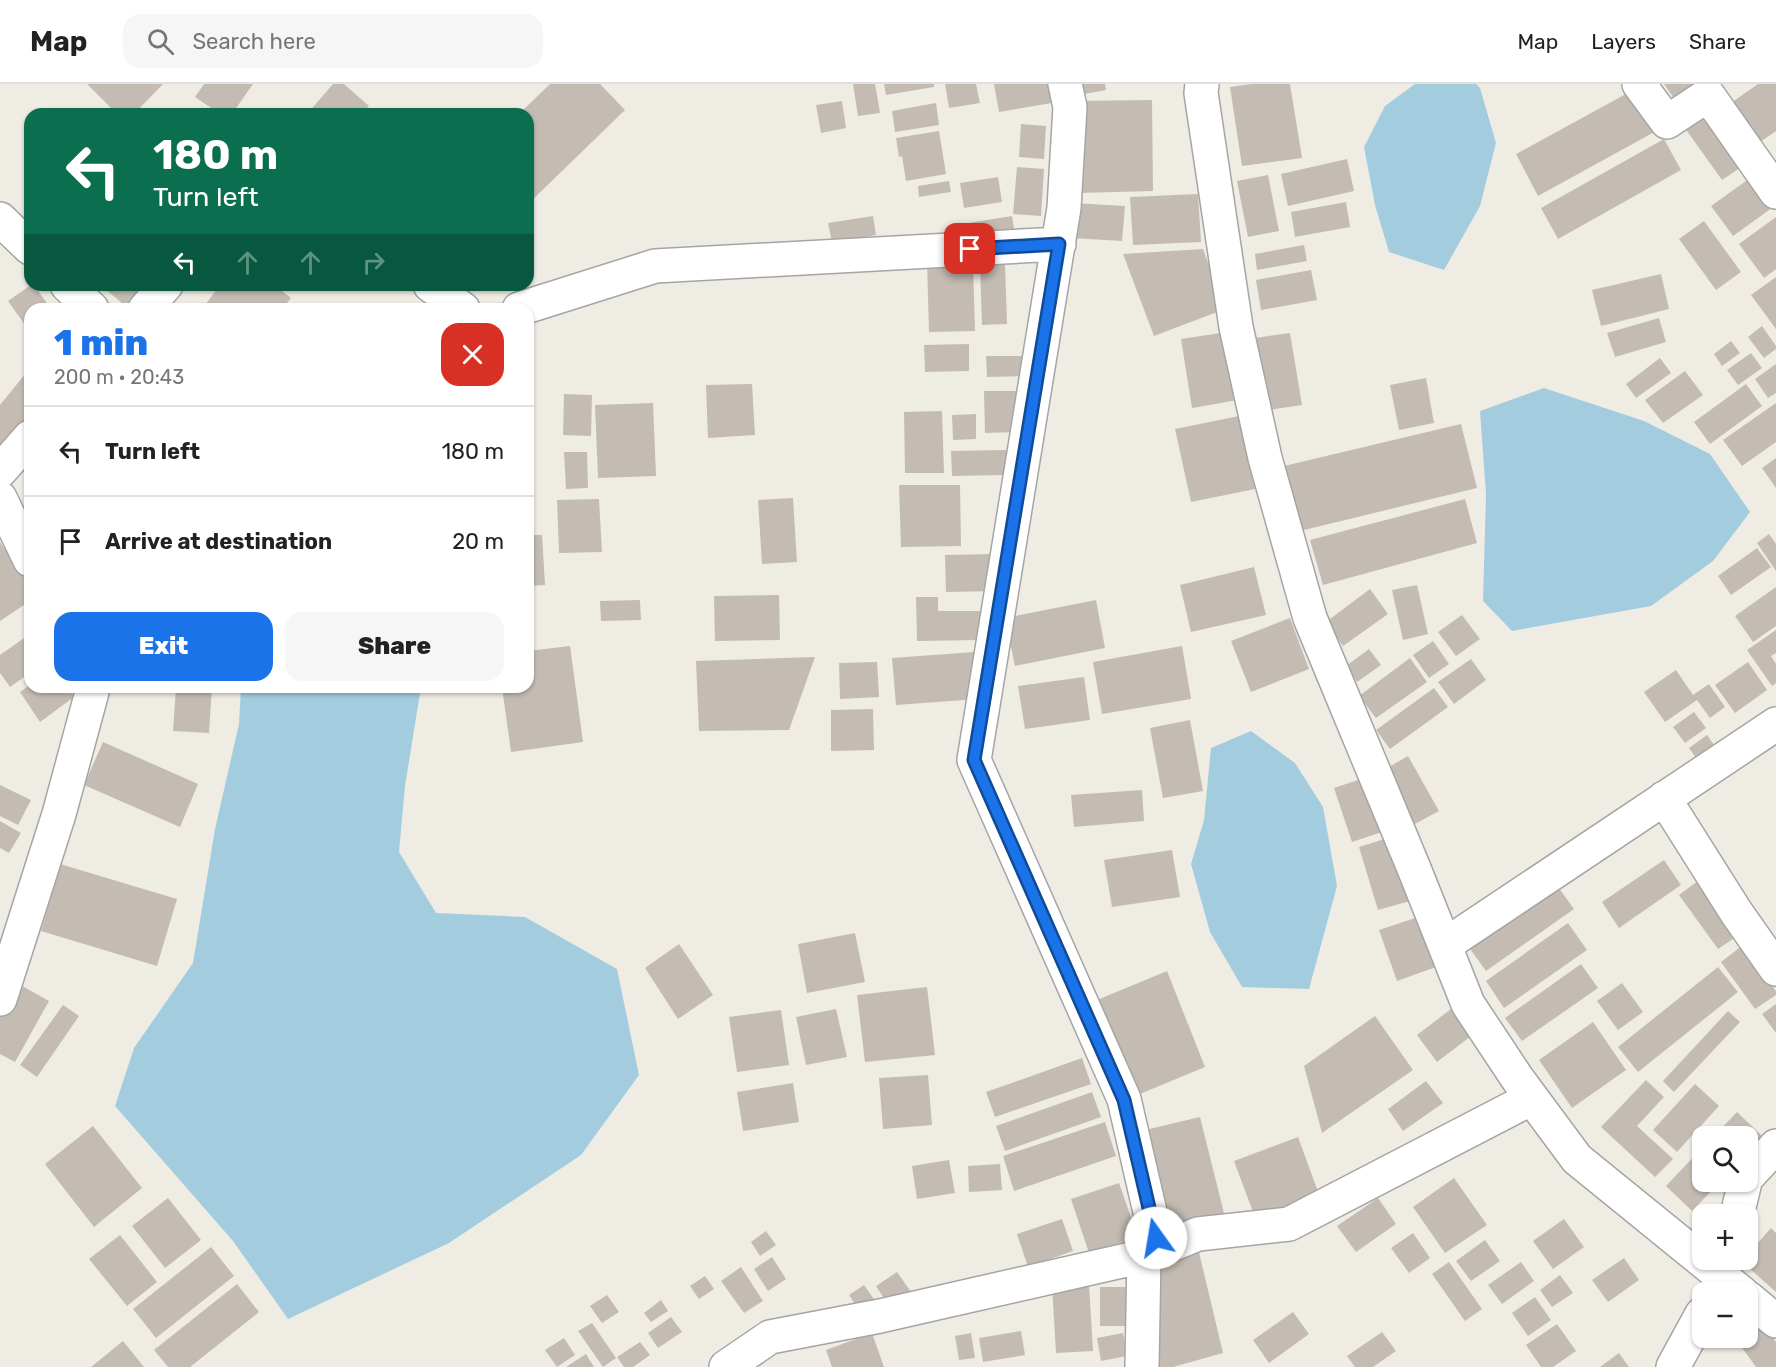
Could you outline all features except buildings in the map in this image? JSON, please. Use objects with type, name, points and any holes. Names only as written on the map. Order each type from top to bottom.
[{"type":"street","points":[[1065,84],[1070,106],[1065,208],[974,760],[1124,1100],[1156,1238],[1144,1256],[1142,1367]]},
{"type":"street","points":[[1202,84],[1201,93],[1236,327],[1265,458],[1310,618],[1468,1004],[1532,1098],[1578,1159],[1726,1281]]},
{"type":"street","points":[[1639,84],[1667,122],[1708,95],[1776,192]]},
{"type":"street","points":[[0,219],[24,242]]},
{"type":"street","points":[[534,304],[655,266],[1059,244]]},
{"type":"street","points":[[73,291],[86,303]]},
{"type":"street","points":[[150,303],[161,291]]},
{"type":"street","points":[[438,291],[455,303]]},
{"type":"street","points":[[0,471],[24,444]]},
{"type":"street","points":[[0,498],[24,548]]},
{"type":"street","points":[[0,999],[59,814],[92,693]]},
{"type":"street","points":[[1445,945],[1776,724]]},
{"type":"street","points":[[1664,798],[1736,912],[1776,969]]},
{"type":"street","points":[[726,1367],[770,1337],[880,1316],[1144,1256],[1198,1234],[1289,1224],[1532,1098]]},
{"type":"street","points":[[1758,1165],[1776,1146]]},
{"type":"street","points":[[1758,1306],[1776,1321]]},
{"type":"street","points":[[1673,1367],[1692,1332]]},
{"type":"water","points":[[1415,84],[1476,84],[1480,88],[1496,143],[1480,206],[1444,270],[1389,252],[1375,205],[1364,147],[1385,106]]},
{"type":"water","points":[[1544,388],[1644,421],[1710,454],[1750,512],[1713,561],[1651,606],[1512,631],[1483,601],[1486,494],[1480,411]]},
{"type":"water","points":[[241,693],[420,693],[405,786],[399,852],[436,913],[525,917],[617,969],[639,1075],[581,1155],[449,1243],[288,1319],[233,1241],[115,1106],[134,1048],[193,963],[215,829],[239,724]]},
{"type":"water","points":[[1251,731],[1295,763],[1323,807],[1337,886],[1309,989],[1242,987],[1210,932],[1191,864],[1204,820],[1211,748]]},
{"type":"route","points":[[970,249],[1059,244],[974,760],[1124,1100],[1156,1238]]}]
